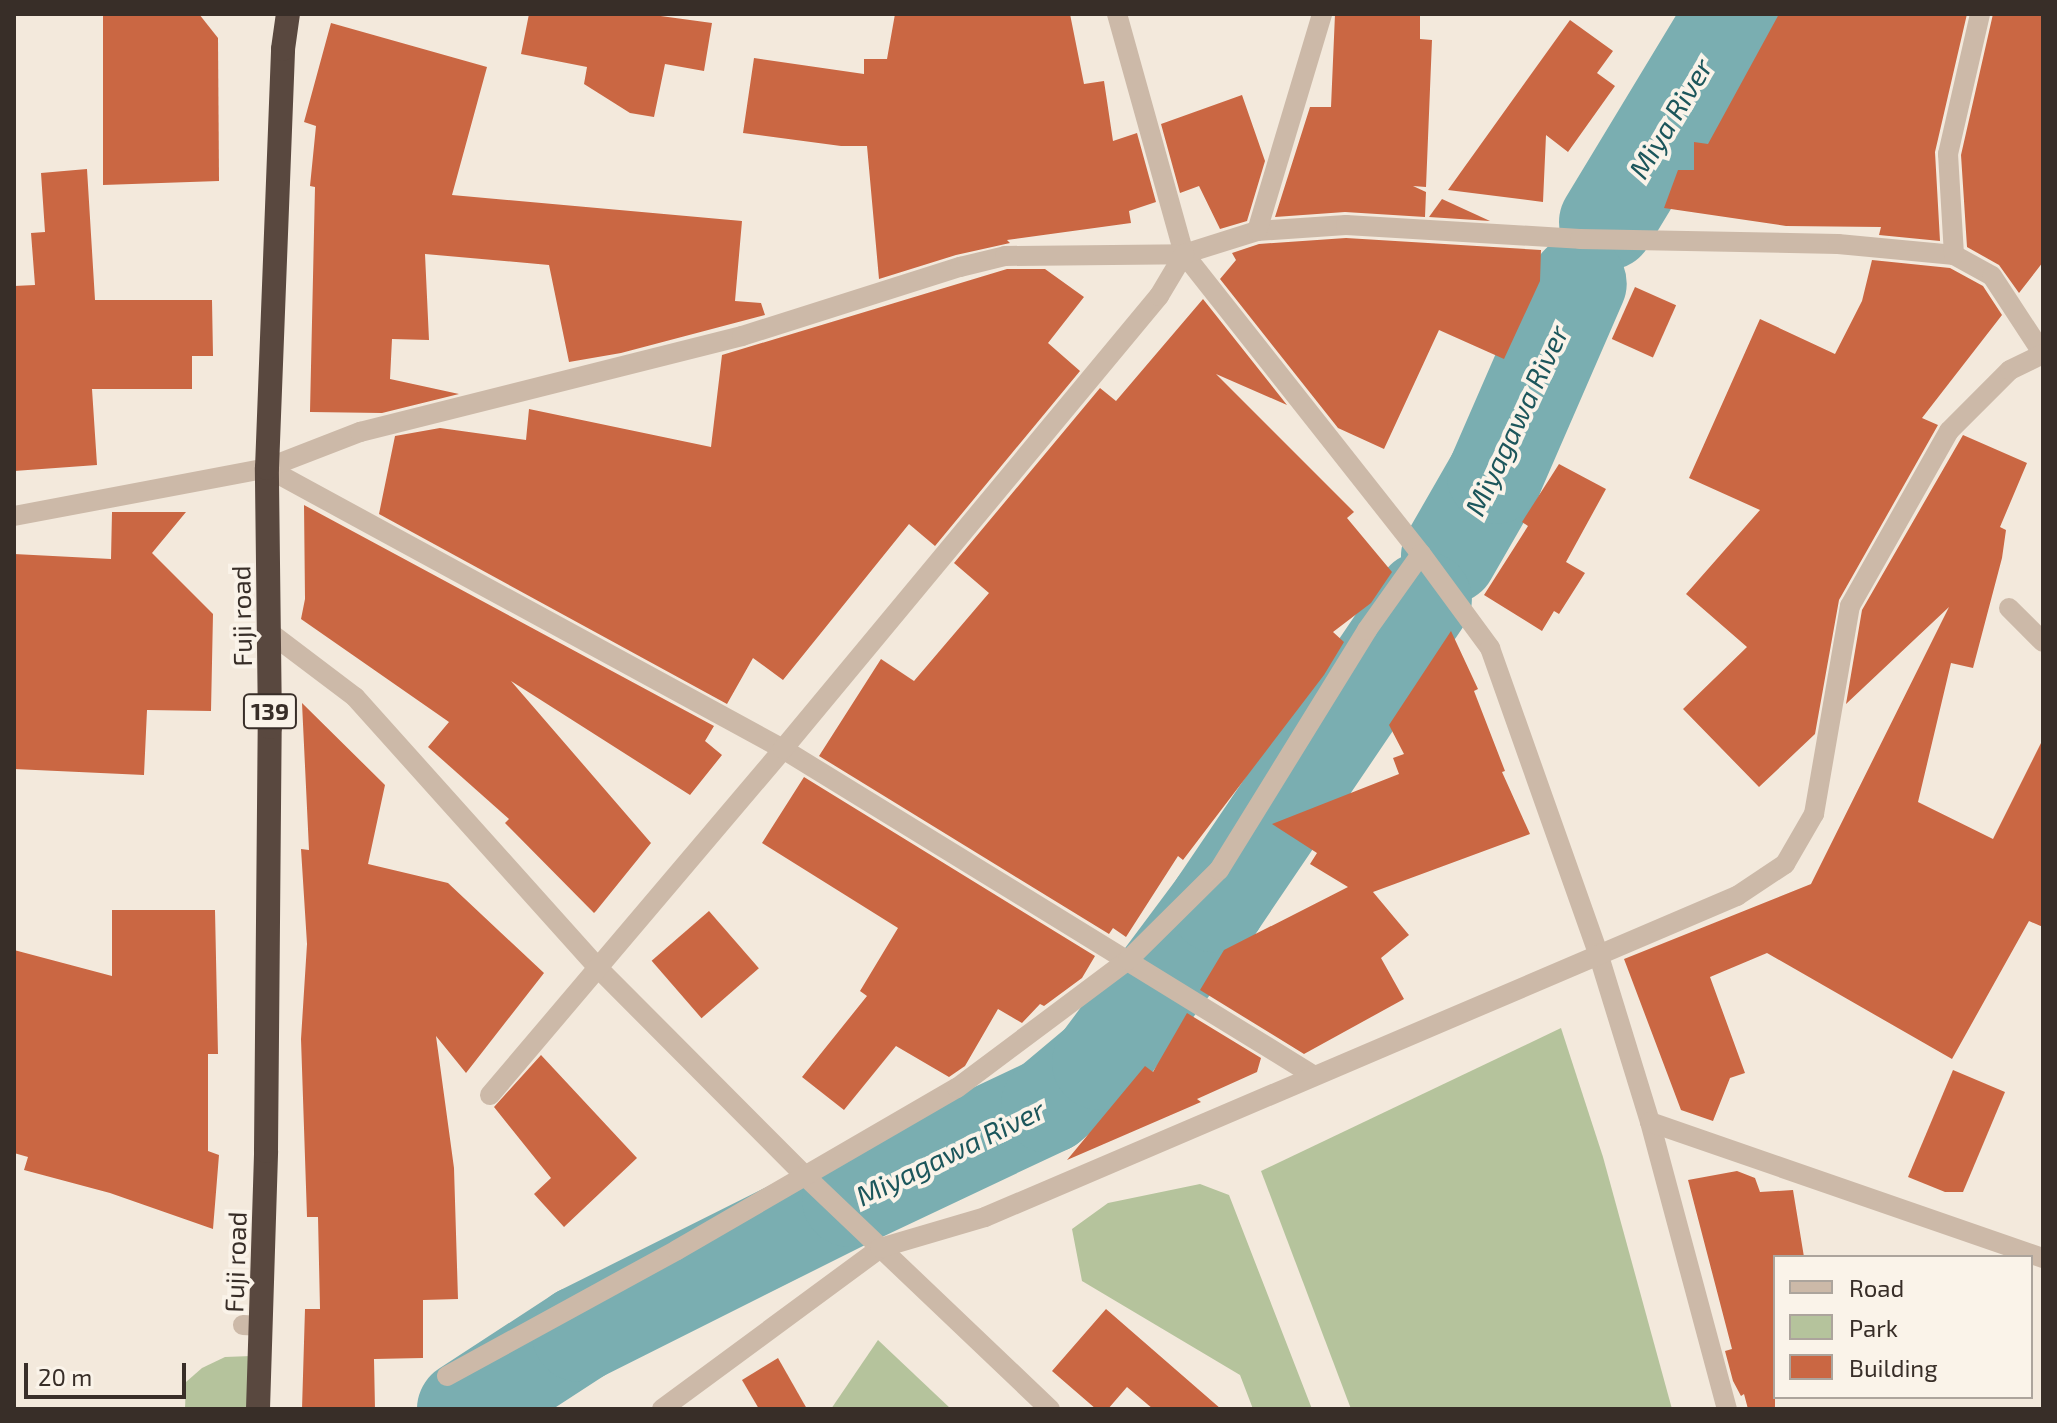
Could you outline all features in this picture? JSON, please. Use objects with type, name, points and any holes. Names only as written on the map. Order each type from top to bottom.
[{"type":"highway","name":"Fuji road","points":[[258,1409],[252,1326],[266,1135],[267,468],[283,49],[288,14]]},
{"type":"street","points":[[1117,14],[1184,254],[1421,554],[1490,648],[1598,953],[1650,1122],[1727,1409]]},
{"type":"street","points":[[1257,231],[1322,14]]},
{"type":"street","points":[[1954,255],[1948,154],[1980,14]]},
{"type":"street","points":[[14,516],[267,468],[360,432],[742,336],[960,267],[1005,256],[1184,254],[1257,231],[1346,225],[1580,239],[1838,244],[1954,255],[1992,276],[2043,354],[2010,370],[1949,431],[1850,606],[1814,814],[1785,864],[1737,896],[985,1217],[880,1248],[662,1409]]},
{"type":"street","points":[[490,1095],[783,749],[1159,296],[1184,254]]},
{"type":"street","points":[[267,468],[783,749],[1313,1075]]},
{"type":"street","points":[[447,1376],[677,1250],[957,1088],[1128,960],[1219,870],[1367,630],[1421,554]]},
{"type":"street","points":[[2009,608],[2043,642]]},
{"type":"street","points":[[269,632],[355,697],[598,968],[806,1176],[1050,1409]]},
{"type":"street","points":[[1650,1122],[2043,1258]]},
{"type":"green space","points":[[1561,1028],[1603,1157],[1672,1409],[1351,1409],[1261,1171]]},
{"type":"green space","points":[[1200,1184],[1229,1195],[1312,1409],[1253,1409],[1240,1375],[1082,1281],[1072,1229],[1108,1203]]},
{"type":"green space","points":[[878,1340],[951,1409],[831,1409]]},
{"type":"green space","points":[[251,1356],[251,1409],[185,1409],[186,1382],[202,1368],[225,1357]]},
{"type":"building","points":[[103,14],[199,14],[218,38],[219,181],[103,185]]},
{"type":"building","points":[[529,14],[646,14],[712,23],[704,71],[665,64],[654,117],[630,113],[584,84],[587,67],[521,54]]},
{"type":"building","points":[[895,14],[1070,14],[1084,84],[1104,81],[1113,141],[1137,133],[1156,202],[1129,211],[1131,223],[1007,240],[1010,243],[956,255],[879,279],[867,146],[841,146],[743,133],[754,58],[864,74],[864,59],[887,59]]},
{"type":"building","points":[[1335,14],[1420,14],[1420,39],[1432,40],[1426,187],[1413,186],[1426,192],[1425,217],[1345,212],[1275,217],[1310,107],[1331,107]]},
{"type":"building","points":[[1779,14],[1967,14],[1935,152],[1940,241],[1879,235],[1881,227],[1786,226],[1664,208],[1678,170],[1694,170],[1694,142],[1708,144]]},
{"type":"building","points":[[1993,14],[2043,14],[2043,262],[2019,293],[1999,265],[1967,247],[1961,155]]},
{"type":"building","points":[[1570,20],[1613,51],[1597,73],[1615,86],[1568,152],[1546,135],[1543,202],[1448,190]]},
{"type":"building","points":[[331,23],[487,67],[452,195],[742,221],[735,301],[761,303],[765,315],[621,353],[569,362],[549,265],[425,254],[429,340],[392,339],[390,379],[459,394],[382,413],[310,412],[315,187],[310,186],[316,126],[304,122]]},
{"type":"building","points":[[1242,95],[1265,161],[1247,221],[1220,229],[1199,186],[1180,193],[1161,124]]},
{"type":"building","points":[[87,169],[95,300],[212,300],[213,356],[192,356],[192,389],[92,389],[97,465],[14,471],[14,286],[35,285],[31,233],[45,232],[41,173]]},
{"type":"building","points":[[1442,199],[1490,221],[1429,217]]},
{"type":"building","points":[[1346,238],[1541,250],[1540,281],[1504,359],[1439,330],[1384,449],[1338,428],[1220,279],[1236,260],[1232,253],[1259,244]]},
{"type":"building","points":[[1872,260],[1950,268],[1983,286],[2002,315],[1922,418],[1938,425],[1839,600],[1815,734],[1759,787],[1683,709],[1747,647],[1686,594],[1760,510],[1689,478],[1760,319],[1835,354],[1862,301]]},
{"type":"building","points":[[1007,269],[1045,269],[1084,297],[1048,343],[1080,371],[935,546],[909,524],[783,680],[753,658],[727,704],[379,514],[395,436],[440,428],[526,440],[529,409],[711,447],[722,355]]},
{"type":"building","points":[[1635,287],[1676,305],[1653,357],[1612,339]]},
{"type":"building","points":[[1203,299],[1287,405],[1216,374],[1354,512],[1347,518],[1392,572],[1371,603],[1333,632],[1344,642],[1324,675],[1183,860],[1178,856],[1126,937],[1113,928],[1109,934],[819,756],[881,659],[914,681],[989,593],[954,563],[1100,388],[1116,401]]},
{"type":"building","points":[[1963,435],[2027,463],[2000,527],[2006,530],[2002,558],[1973,668],[1951,663],[1918,802],[1993,839],[2043,739],[2043,927],[2029,921],[1952,1059],[1767,953],[1710,977],[1745,1073],[1730,1078],[1713,1121],[1681,1110],[1624,959],[1811,884],[1949,607],[1846,704],[1862,610]]},
{"type":"building","points":[[1559,464],[1606,489],[1566,562],[1585,573],[1559,614],[1554,611],[1542,631],[1484,595],[1528,526],[1522,522]]},
{"type":"building","points":[[304,505],[714,726],[705,741],[722,755],[690,795],[511,681],[651,843],[594,913],[505,823],[509,819],[428,747],[449,722],[301,619],[305,599]]},
{"type":"building","points":[[112,512],[186,512],[152,553],[213,614],[211,711],[147,710],[144,775],[14,769],[14,554],[111,559]]},
{"type":"building","points":[[1451,631],[1478,689],[1474,691],[1505,771],[1502,772],[1530,834],[1373,892],[1409,935],[1381,958],[1404,999],[1304,1054],[1200,990],[1224,950],[1348,887],[1310,864],[1317,853],[1272,824],[1399,774],[1393,758],[1404,754],[1389,725]]},
{"type":"building","points":[[302,703],[385,785],[368,864],[448,883],[544,973],[466,1073],[436,1036],[454,1168],[458,1299],[423,1300],[423,1358],[374,1359],[375,1409],[302,1409],[305,1309],[320,1309],[318,1217],[307,1217],[301,1039],[307,944],[301,849],[309,850]]},
{"type":"building","points":[[804,777],[1095,956],[1082,978],[1044,1006],[1040,1004],[1022,1023],[998,1009],[965,1066],[949,1077],[896,1046],[844,1110],[802,1077],[867,996],[860,991],[898,928],[762,843]]},
{"type":"building","points":[[112,910],[215,910],[218,1054],[208,1054],[208,1151],[219,1155],[213,1229],[110,1193],[24,1170],[28,1157],[14,1153],[14,950],[112,976]]},
{"type":"building","points":[[709,911],[759,968],[702,1018],[652,961]]},
{"type":"building","points":[[1187,1013],[1261,1058],[1257,1072],[1197,1099],[1201,1102],[1067,1160],[1145,1066],[1153,1072]]},
{"type":"building","points":[[541,1055],[637,1158],[564,1227],[534,1194],[551,1178],[494,1107]]},
{"type":"building","points":[[1953,1070],[2005,1092],[1963,1192],[1945,1192],[1908,1177]]},
{"type":"building","points":[[1737,1171],[1755,1178],[1760,1192],[1793,1190],[1804,1255],[1773,1255],[1775,1409],[1748,1409],[1744,1394],[1741,1396],[1733,1381],[1725,1351],[1732,1349],[1688,1180]]},
{"type":"building","points":[[1106,1309],[1221,1409],[1153,1409],[1127,1387],[1108,1409],[1096,1409],[1052,1371]]},
{"type":"building","points":[[778,1358],[807,1409],[759,1409],[742,1380]]},
{"type":"waterway","name":"Miya River","points":[[1607,222],[1733,14]]},
{"type":"waterway","name":"Miyagawa River","points":[[1449,556],[1495,476],[1579,283]]},
{"type":"waterway","name":"Miyagawa River","points":[[465,1409],[580,1334],[850,1199],[1049,1105],[1100,1062],[1217,905],[1424,599]]}]
